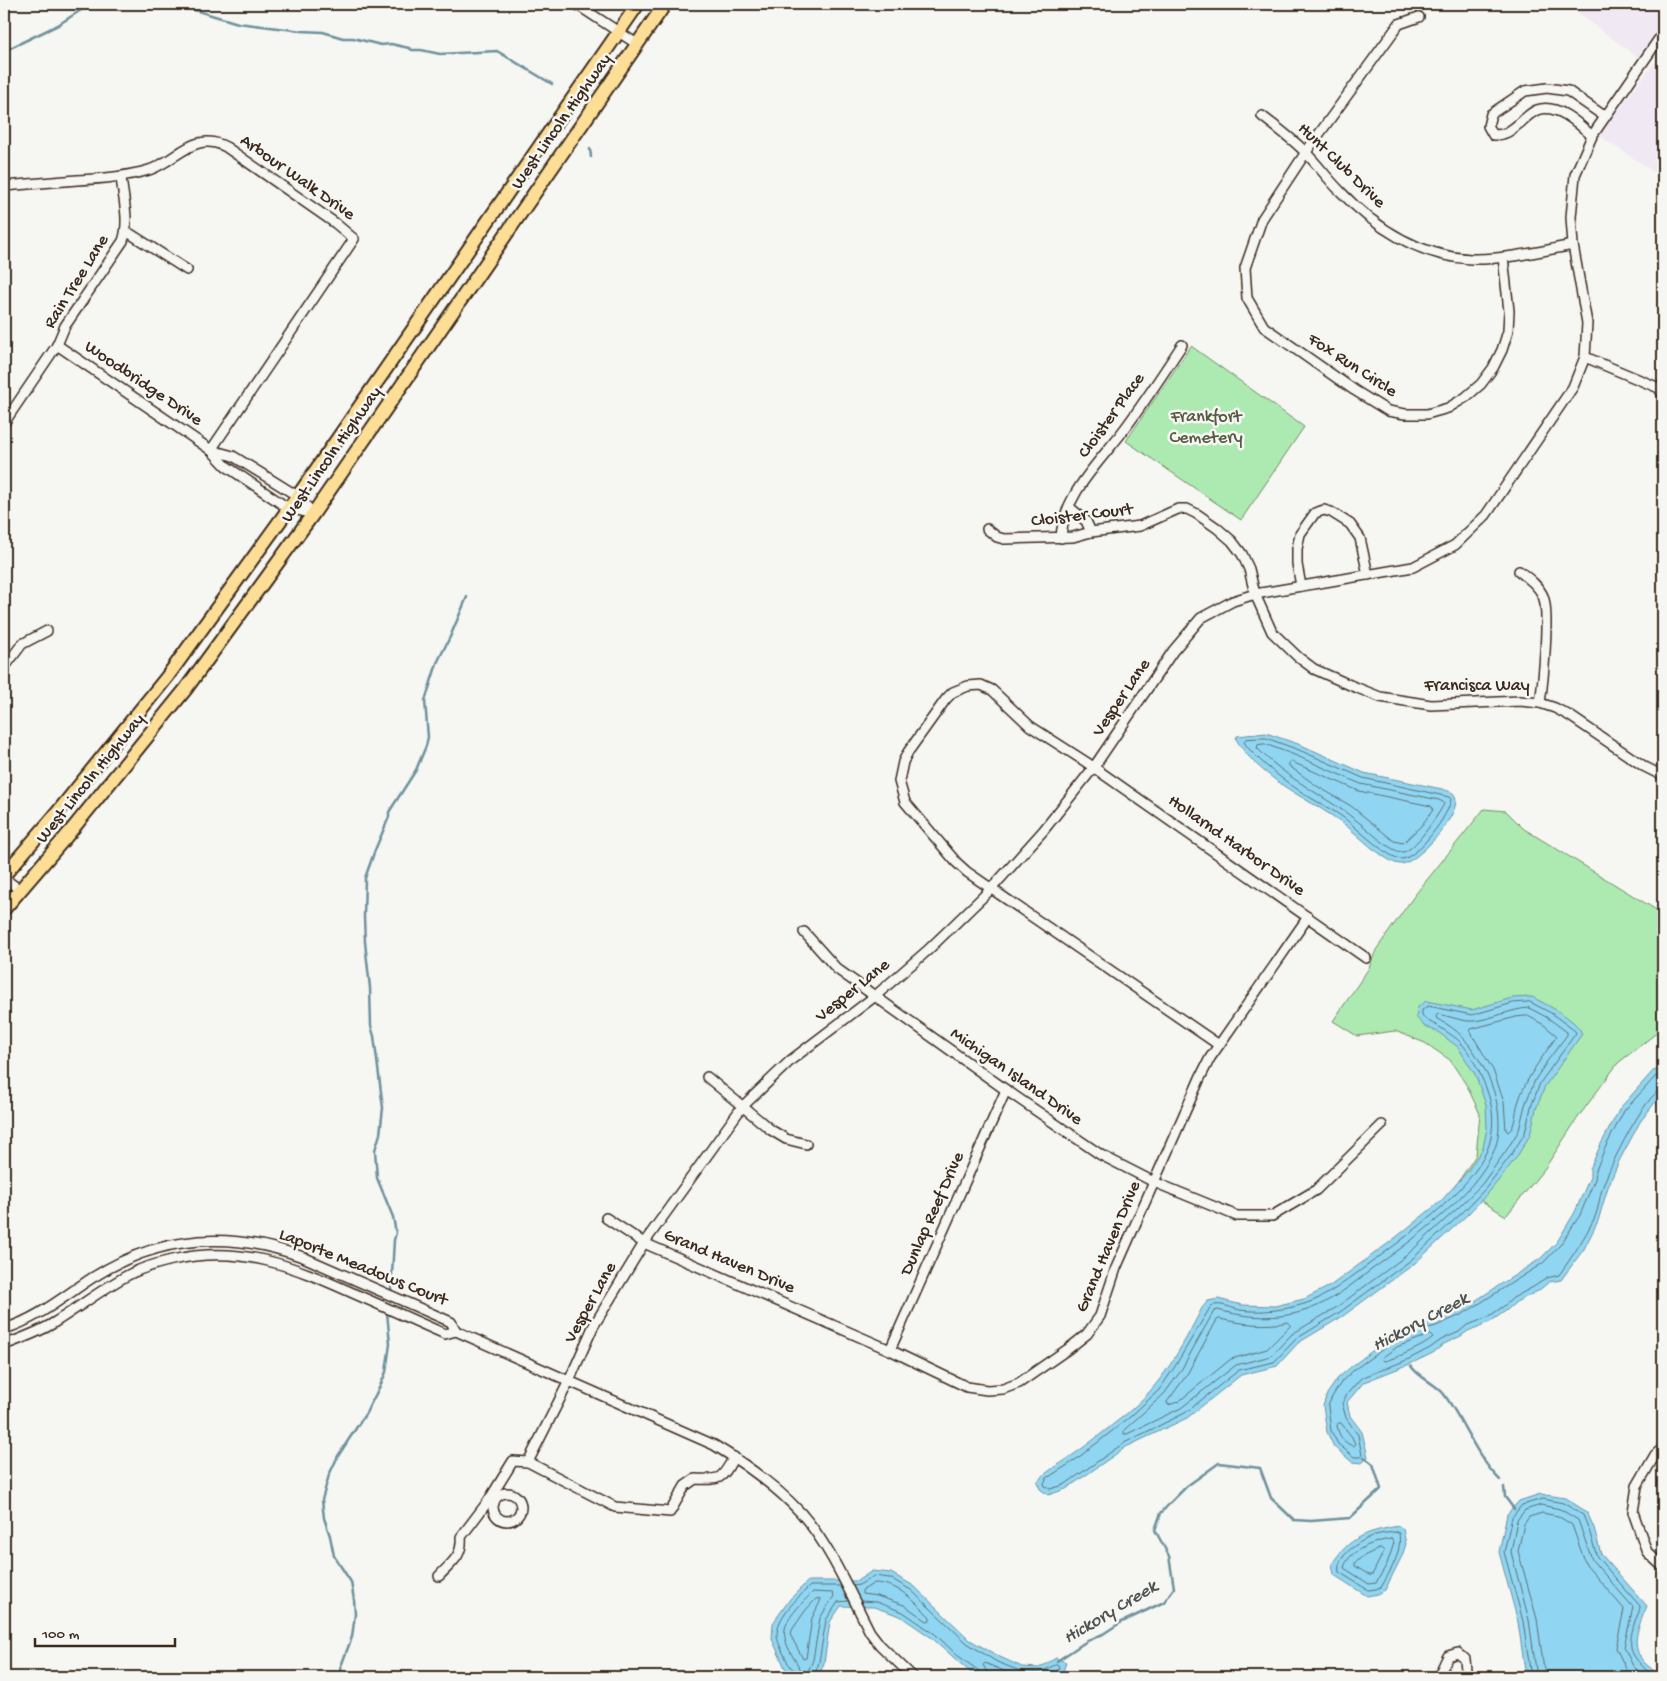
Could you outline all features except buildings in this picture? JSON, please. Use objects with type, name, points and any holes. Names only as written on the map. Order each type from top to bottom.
[{"type":"main road","name":"West Lincoln Highway","points":[[4,877],[167,677],[298,496],[638,4]]},
{"type":"main road","name":"West Lincoln Highway","points":[[4,909],[70,832],[185,690],[313,514],[665,4]]},
{"type":"street","points":[[576,4],[637,44]]},
{"type":"street","name":"Fox Run Circle","points":[[1419,17],[1398,24],[1306,152],[1262,218],[1245,268],[1247,298],[1264,327],[1354,390],[1388,411],[1405,414],[1427,414],[1448,408],[1466,397],[1493,368],[1502,350],[1508,331],[1509,311],[1503,257]]},
{"type":"street","name":"Vesper Lane","points":[[528,1462],[569,1380],[592,1327],[644,1243],[742,1107],[791,1060],[874,997],[928,950],[991,889],[1043,831],[1090,764],[1174,651],[1201,618],[1233,601],[1255,594],[1413,567],[1455,545],[1486,515],[1573,387],[1585,356],[1586,323],[1573,245],[1571,217],[1576,175],[1592,136],[1604,116],[1663,32]]},
{"type":"street","points":[[1592,136],[1575,121],[1560,112],[1544,108],[1534,111],[1504,135],[1493,135],[1488,126],[1491,114],[1525,91],[1547,88],[1568,91],[1604,116]]},
{"type":"street","name":"Hunt Club Drive","points":[[1262,116],[1306,152],[1338,190],[1363,214],[1386,230],[1419,248],[1446,256],[1471,259],[1503,257],[1573,245]]},
{"type":"street","name":"Arbour Walk Drive","points":[[4,186],[121,177],[156,167],[180,151],[199,143],[220,145],[335,223],[354,239],[210,450]]},
{"type":"street","name":"Rain Tree Lane","points":[[4,423],[57,345],[65,326],[118,249],[126,232],[121,177]]},
{"type":"street","points":[[126,232],[187,270]]},
{"type":"street","name":"Woodbridge Drive","points":[[57,345],[210,450],[226,466],[289,508],[313,514]]},
{"type":"street","name":"Cloister Place","points":[[1062,538],[1063,519],[1094,466],[1127,427],[1182,345]]},
{"type":"street","points":[[1585,356],[1659,388],[1663,395]]},
{"type":"street","name":"Woodbridge Drive","points":[[210,450],[233,456],[298,496],[313,514]]},
{"type":"street","points":[[1069,507],[1086,521],[1091,532]]},
{"type":"street","name":"Cloister Court","points":[[987,529],[1004,539],[1073,537],[1091,532],[1140,526],[1178,509],[1186,509],[1197,514],[1232,541],[1242,554],[1249,569],[1255,594]]},
{"type":"street","points":[[1301,586],[1297,564],[1300,534],[1315,514],[1324,510],[1331,512],[1350,524],[1360,538],[1368,575]]},
{"type":"street","points":[[1519,571],[1539,589],[1546,604],[1540,703]]},
{"type":"street","name":"Francisca Way","points":[[1255,594],[1272,632],[1314,669],[1380,696],[1431,705],[1520,701],[1540,703],[1570,716],[1645,767],[1663,776]]},
{"type":"street","points":[[4,668],[22,644],[47,631]]},
{"type":"street","name":"Hollarnd Harbor Drive","points":[[991,889],[956,862],[914,815],[904,802],[898,781],[903,762],[946,699],[953,692],[968,686],[981,686],[992,690],[1030,726],[1090,764],[1366,958]]},
{"type":"street","points":[[4,877],[20,890]]},
{"type":"street","points":[[991,889],[1219,1045]]},
{"type":"street","name":"Grand Haven Drive","points":[[606,1218],[644,1243],[890,1350],[967,1387],[986,1390],[1003,1389],[1019,1384],[1087,1334],[1100,1316],[1116,1268],[1200,1078],[1219,1045],[1308,917]]},
{"type":"street","name":"Michigan Island Drive","points":[[804,932],[837,970],[1101,1155],[1144,1178],[1237,1216],[1272,1216],[1316,1190],[1382,1125]]},
{"type":"street","points":[[707,1077],[771,1130],[786,1139],[806,1144]]},
{"type":"street","name":"Dunlap Reef Drive","points":[[890,1350],[1006,1090]]},
{"type":"street","name":"Laporte Meadows Court","points":[[4,1329],[44,1312],[115,1265],[150,1250],[219,1239],[254,1243],[303,1257],[452,1322],[456,1331]]},
{"type":"street","name":"Laporte Meadows Court","points":[[4,1345],[52,1324],[102,1290],[132,1273],[153,1265],[177,1259],[216,1254],[247,1256],[279,1263],[445,1334],[456,1331],[714,1445],[734,1457],[760,1474],[802,1515],[824,1546],[870,1632],[886,1652],[913,1677]]},
{"type":"street","points":[[1663,1448],[1655,1455],[1636,1486],[1633,1512],[1647,1552],[1663,1566]]},
{"type":"street","points":[[439,1576],[460,1553],[462,1546],[460,1537],[491,1501],[513,1461],[528,1462],[616,1507],[670,1512],[685,1486],[695,1479],[714,1480],[724,1476],[734,1457]]},
{"type":"street","points":[[1438,1677],[1448,1656],[1458,1653],[1465,1659],[1466,1670],[1462,1677]]},
{"type":"shaded area","points":[[1566,4],[1663,4],[1663,26],[1640,59]]},
{"type":"shaded area","points":[[1663,52],[1663,178],[1598,135]]},
{"type":"green space","name":"Frankfort Cemetery","points":[[1191,346],[1304,427],[1241,520],[1126,441]]},
{"type":"green space","points":[[1484,809],[1506,811],[1524,829],[1663,914],[1663,1028],[1618,1063],[1579,1116],[1545,1168],[1506,1216],[1456,1185],[1476,1155],[1480,1114],[1467,1086],[1450,1060],[1425,1043],[1395,1031],[1357,1036],[1333,1021],[1369,968],[1376,950],[1414,896]]},
{"type":"water","points":[[1266,733],[1301,745],[1364,773],[1450,791],[1455,796],[1456,804],[1452,814],[1438,836],[1418,855],[1402,864],[1394,863],[1372,848],[1340,821],[1286,788],[1269,775],[1259,767],[1236,739],[1237,736]]},
{"type":"water","points":[[1532,997],[1574,1023],[1582,1034],[1545,1086],[1536,1109],[1530,1135],[1516,1158],[1490,1191],[1467,1215],[1414,1264],[1343,1316],[1298,1343],[1277,1366],[1241,1375],[1187,1418],[1126,1447],[1066,1489],[1048,1495],[1040,1489],[1037,1482],[1044,1475],[1125,1415],[1150,1391],[1170,1366],[1202,1308],[1208,1301],[1218,1299],[1242,1305],[1275,1306],[1304,1299],[1330,1286],[1390,1242],[1441,1201],[1467,1172],[1483,1148],[1487,1128],[1486,1105],[1476,1076],[1458,1047],[1438,1032],[1424,1026],[1416,1017],[1418,1007],[1426,1001],[1472,1010],[1512,998]]},
{"type":"water","points":[[1663,1065],[1663,1092],[1640,1122],[1619,1161],[1608,1187],[1598,1221],[1584,1249],[1561,1280],[1549,1282],[1538,1291],[1516,1302],[1490,1322],[1444,1344],[1433,1353],[1364,1382],[1347,1402],[1350,1416],[1362,1432],[1368,1457],[1362,1463],[1352,1462],[1334,1447],[1327,1432],[1323,1406],[1327,1394],[1338,1378],[1391,1337],[1461,1310],[1540,1259],[1557,1242],[1575,1212],[1590,1177],[1590,1169],[1620,1108],[1653,1071],[1660,1069]]},
{"type":"water","points":[[1540,1494],[1565,1498],[1587,1512],[1594,1528],[1601,1554],[1647,1606],[1637,1634],[1637,1648],[1643,1661],[1659,1677],[1526,1677],[1518,1622],[1499,1552],[1507,1514],[1519,1501]]},
{"type":"water","points":[[1399,1526],[1403,1529],[1406,1544],[1385,1590],[1378,1594],[1367,1596],[1334,1575],[1332,1564],[1352,1541],[1378,1530]]},
{"type":"water","points":[[872,1571],[891,1573],[914,1586],[970,1640],[1000,1657],[1022,1667],[1039,1668],[1056,1658],[1066,1662],[1062,1675],[1057,1677],[982,1677],[971,1673],[932,1638],[900,1616],[874,1607],[841,1606],[830,1622],[824,1663],[819,1676],[794,1677],[785,1668],[772,1639],[773,1623],[790,1599],[808,1581],[857,1581]]},
{"type":"waterway","points":[[4,51],[58,25],[81,10],[95,4]]},
{"type":"waterway","points":[[158,4],[191,9],[238,23],[323,32],[343,38],[353,38],[381,45],[391,44],[412,50],[440,54],[497,51],[552,84]]},
{"type":"waterway","points":[[590,149],[591,157]]},
{"type":"waterway","points":[[391,1292],[396,1233],[393,1217],[377,1178],[375,1150],[380,1134],[383,1108],[374,1036],[371,1026],[370,988],[365,942],[365,878],[389,817],[389,812],[416,770],[426,746],[428,737],[425,701],[437,663],[467,597]]},
{"type":"waterway","points":[[342,1677],[341,1666],[352,1637],[355,1614],[354,1600],[351,1582],[334,1556],[324,1518],[322,1500],[329,1475],[338,1456],[366,1413],[386,1372],[390,1344],[387,1312]]},
{"type":"waterway","points":[[1411,1366],[1418,1374],[1443,1393],[1491,1471],[1500,1480]]},
{"type":"waterway","name":"Hickory Creek","points":[[1057,1661],[1087,1641],[1164,1602],[1174,1588],[1169,1556],[1155,1530],[1161,1513],[1187,1486],[1219,1463],[1260,1468],[1271,1498],[1294,1520],[1311,1521],[1350,1518],[1381,1489],[1373,1464],[1364,1457]]},
{"type":"waterway","points":[[1504,1487],[1505,1497],[1514,1509]]}]
